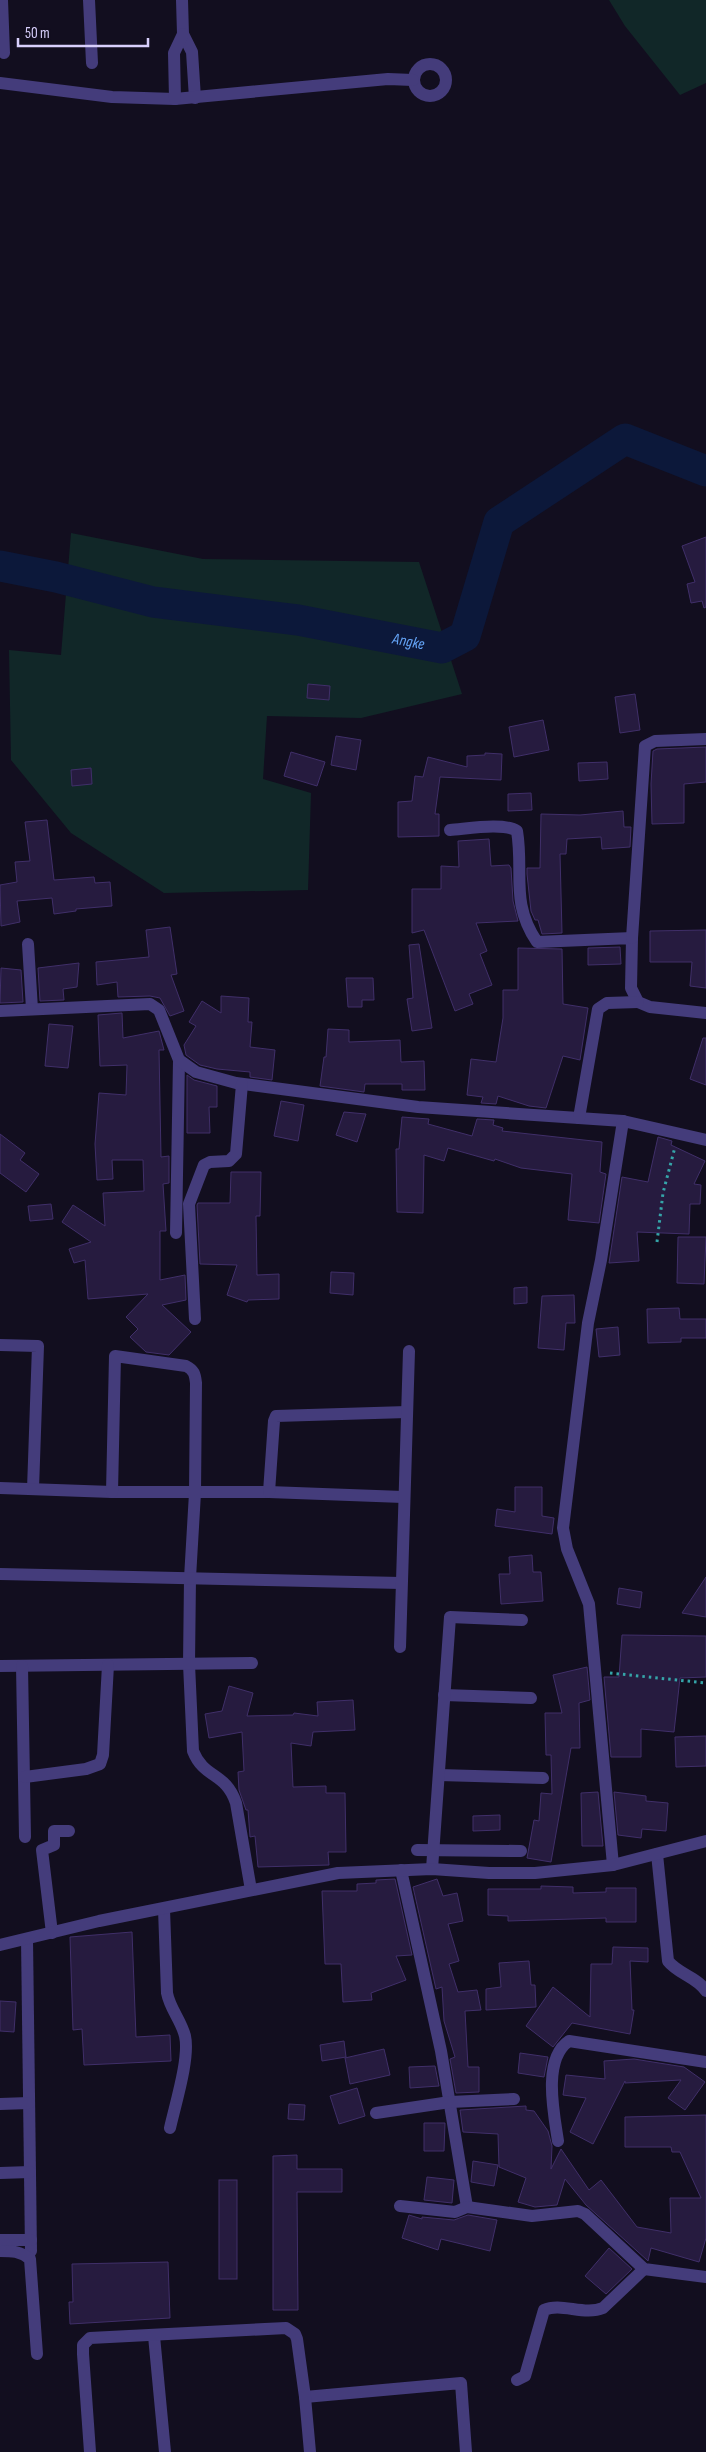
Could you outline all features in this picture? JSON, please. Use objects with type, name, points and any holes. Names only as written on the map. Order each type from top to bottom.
[{"type":"street","points":[[2,0],[4,53]]},
{"type":"street","points":[[89,0],[92,63]]},
{"type":"street","points":[[182,0],[183,34],[192,52],[196,98]]},
{"type":"street","points":[[175,100],[174,53],[183,34]]},
{"type":"street","points":[[0,83],[112,97],[175,100],[388,79],[413,80]]},
{"type":"street","points":[[638,1002],[631,988],[632,938],[645,746],[655,741],[706,739]]},
{"type":"street","points":[[450,830],[503,827],[512,828],[517,831],[519,900],[529,930],[537,942],[632,938]]},
{"type":"street","points":[[28,944],[32,1009]]},
{"type":"street","points":[[579,1118],[598,1009],[607,1003],[638,1002],[650,1007],[706,1013]]},
{"type":"street","points":[[0,1011],[150,1004],[159,1010],[179,1060],[176,1233]]},
{"type":"street","points":[[179,1060],[196,1072],[242,1084],[418,1107],[623,1121],[706,1140]]},
{"type":"street","points":[[195,1318],[190,1204],[204,1165],[210,1162],[229,1160],[236,1154],[242,1084]]},
{"type":"street","points":[[613,1864],[589,1604],[567,1549],[563,1528],[588,1323],[601,1260],[623,1121]]},
{"type":"street","points":[[0,1345],[38,1346],[33,1489]]},
{"type":"street","points":[[400,1647],[403,1498],[410,1350]]},
{"type":"street","points":[[112,1492],[115,1356],[186,1366],[195,1373],[195,1493],[190,1578],[189,1664],[193,1751],[197,1762],[225,1782],[232,1790],[236,1803],[251,1890]]},
{"type":"street","points":[[269,1492],[274,1421],[276,1416],[407,1412]]},
{"type":"street","points":[[0,1488],[112,1492],[269,1492],[403,1498]]},
{"type":"street","points":[[0,1574],[401,1582]]},
{"type":"street","points":[[432,1868],[450,1618],[522,1620]]},
{"type":"street","points":[[0,1666],[252,1663]]},
{"type":"street","points":[[25,1777],[86,1769],[100,1764],[103,1755],[108,1665]]},
{"type":"street","points":[[22,1666],[25,1837]]},
{"type":"street","points":[[444,1696],[531,1698]]},
{"type":"street","points":[[439,1776],[543,1778]]},
{"type":"street","points":[[52,1933],[42,1850],[54,1844],[54,1831],[69,1831]]},
{"type":"street","points":[[0,1945],[99,1921],[338,1873],[432,1868],[488,1873],[536,1873],[613,1864],[706,1841]]},
{"type":"street","points":[[416,1850],[522,1851]]},
{"type":"street","points":[[657,1854],[668,1961],[674,1968],[703,1986],[706,1991]]},
{"type":"street","points":[[401,1870],[450,2102],[467,2207]]},
{"type":"street","points":[[164,1909],[167,1993],[169,2003],[181,2025],[186,2046],[170,2128]]},
{"type":"street","points":[[0,2240],[31,2245],[27,1939]]},
{"type":"street","points":[[558,2141],[552,2090],[554,2066],[565,2044],[569,2041],[706,2062]]},
{"type":"street","points":[[376,2113],[450,2102],[514,2099]]},
{"type":"street","points":[[0,2104],[29,2103]]},
{"type":"street","points":[[0,2172],[30,2172]]},
{"type":"street","points":[[400,2206],[454,2212],[467,2207],[532,2216],[578,2211],[585,2214],[644,2269],[706,2277]]},
{"type":"street","points":[[0,2251],[14,2251],[30,2259],[37,2354]]},
{"type":"street","points":[[517,2380],[524,2376],[544,2310],[552,2308],[595,2311],[603,2308],[644,2269]]},
{"type":"street","points":[[90,2452],[83,2345],[90,2338],[286,2328],[291,2330],[297,2339],[310,2452]]},
{"type":"street","points":[[154,2336],[165,2452]]},
{"type":"street","points":[[305,2397],[461,2383],[466,2452]]},
{"type":"path","points":[[657,1242],[663,1193],[679,1133]]},
{"type":"path","points":[[616,1673],[706,1683]]},
{"type":"green space","points":[[609,0],[706,0],[706,83],[680,95],[625,26]]},
{"type":"green space","points":[[71,533],[203,559],[419,562],[462,694],[361,718],[267,716],[263,779],[311,793],[308,890],[164,893],[71,833],[11,760],[9,650],[61,655]]},
{"type":"building","points":[[706,537],[706,607],[704,608],[702,601],[691,603],[687,584],[695,582],[682,546]]},
{"type":"building","points":[[308,684],[330,686],[329,700],[307,698]]},
{"type":"building","points":[[635,694],[640,730],[620,733],[615,697]]},
{"type":"building","points":[[543,720],[549,750],[514,757],[509,727]]},
{"type":"building","points":[[336,736],[361,740],[356,770],[331,765]]},
{"type":"building","points":[[706,747],[706,782],[684,784],[684,823],[652,824],[651,784],[653,751],[657,749]]},
{"type":"building","points":[[291,752],[325,762],[317,786],[284,776]]},
{"type":"building","points":[[485,753],[502,754],[501,780],[440,777],[435,814],[439,814],[439,836],[398,837],[398,802],[412,801],[415,776],[423,777],[428,757],[467,767],[467,756],[485,755]]},
{"type":"building","points":[[607,762],[608,779],[579,781],[578,763]]},
{"type":"building","points":[[91,768],[92,784],[72,786],[71,770]]},
{"type":"building","points":[[531,793],[532,810],[508,811],[508,794]]},
{"type":"building","points":[[623,811],[624,827],[631,827],[630,847],[602,849],[601,837],[567,839],[566,854],[560,854],[562,933],[542,934],[538,920],[535,920],[531,911],[527,874],[527,868],[540,868],[541,814],[580,815]]},
{"type":"building","points":[[47,820],[54,880],[94,877],[95,883],[110,882],[112,906],[76,909],[76,911],[54,914],[52,898],[17,901],[20,922],[1,926],[0,885],[17,882],[15,862],[30,861],[25,822]]},
{"type":"building","points":[[489,839],[491,866],[509,865],[511,868],[513,901],[518,921],[476,923],[487,951],[480,954],[492,985],[469,994],[473,1004],[455,1011],[424,930],[412,933],[412,889],[441,889],[441,866],[459,867],[458,841]]},
{"type":"building","points":[[170,927],[177,974],[171,975],[184,1011],[170,1016],[160,998],[150,996],[118,997],[117,982],[97,985],[96,962],[149,957],[146,930]]},
{"type":"building","points":[[706,930],[706,988],[690,986],[692,962],[650,962],[650,931]]},
{"type":"building","points":[[419,944],[432,1028],[412,1031],[407,999],[413,998],[409,945]]},
{"type":"building","points":[[620,947],[621,964],[588,965],[588,948]]},
{"type":"building","points":[[518,948],[562,949],[563,1004],[588,1008],[580,1060],[563,1056],[546,1108],[529,1106],[498,1096],[496,1104],[481,1103],[483,1097],[467,1095],[471,1059],[496,1062],[503,1018],[503,990],[518,990]]},
{"type":"building","points":[[79,963],[77,987],[63,989],[64,1000],[40,1001],[38,968]]},
{"type":"building","points":[[1,968],[21,970],[23,1002],[0,1003]]},
{"type":"building","points":[[346,978],[373,978],[374,1000],[362,1000],[362,1007],[348,1007]]},
{"type":"building","points":[[221,996],[249,998],[248,1022],[252,1022],[250,1047],[275,1050],[272,1080],[250,1077],[250,1072],[217,1069],[200,1065],[186,1055],[184,1045],[196,1026],[189,1022],[202,1001],[221,1013]]},
{"type":"building","points":[[122,1013],[123,1038],[159,1031],[164,1050],[159,1050],[161,1157],[169,1156],[169,1183],[163,1184],[166,1231],[160,1231],[160,1280],[185,1275],[186,1300],[162,1305],[191,1332],[169,1355],[146,1352],[130,1337],[138,1329],[126,1317],[148,1294],[88,1299],[85,1260],[74,1263],[69,1249],[91,1242],[62,1222],[73,1205],[105,1226],[103,1193],[144,1191],[143,1160],[112,1160],[113,1179],[97,1180],[95,1144],[99,1093],[126,1095],[127,1065],[100,1066],[98,1015]]},
{"type":"building","points":[[49,1024],[73,1026],[68,1068],[45,1066]]},
{"type":"building","points":[[328,1029],[349,1030],[349,1042],[400,1040],[401,1062],[424,1061],[425,1090],[402,1090],[402,1084],[365,1084],[364,1092],[320,1086],[324,1057],[326,1057]]},
{"type":"building","points":[[703,1038],[706,1038],[706,1085],[690,1079]]},
{"type":"building","points":[[187,1075],[194,1080],[217,1086],[217,1107],[209,1107],[210,1133],[187,1133]]},
{"type":"building","points":[[281,1101],[304,1105],[298,1141],[274,1136]]},
{"type":"building","points":[[344,1112],[366,1114],[357,1142],[336,1135]]},
{"type":"building","points":[[402,1117],[429,1119],[428,1124],[472,1136],[477,1119],[494,1120],[493,1125],[503,1128],[502,1131],[602,1142],[600,1172],[606,1174],[599,1223],[568,1220],[572,1174],[521,1168],[495,1159],[494,1161],[448,1148],[444,1161],[424,1155],[423,1213],[397,1212],[396,1149],[399,1149]]},
{"type":"building","points":[[0,1134],[25,1153],[20,1160],[39,1174],[26,1192],[0,1173]]},
{"type":"building","points":[[658,1137],[672,1141],[671,1145],[705,1161],[694,1184],[701,1185],[700,1204],[690,1204],[689,1234],[637,1232],[639,1261],[609,1263],[622,1177],[648,1182]]},
{"type":"building","points":[[231,1172],[261,1172],[260,1216],[256,1216],[257,1275],[279,1274],[279,1299],[248,1300],[247,1302],[227,1295],[237,1265],[200,1264],[197,1205],[198,1203],[230,1203]]},
{"type":"building","points":[[51,1204],[53,1219],[30,1221],[28,1206]]},
{"type":"building","points":[[678,1237],[706,1237],[704,1284],[677,1283]]},
{"type":"building","points":[[331,1272],[354,1273],[353,1295],[330,1293]]},
{"type":"building","points":[[527,1287],[527,1303],[514,1304],[514,1288]]},
{"type":"building","points":[[574,1295],[575,1323],[566,1323],[564,1350],[538,1348],[542,1296]]},
{"type":"building","points":[[679,1308],[680,1319],[706,1319],[706,1338],[681,1338],[681,1342],[648,1343],[647,1309]]},
{"type":"building","points":[[618,1327],[620,1355],[599,1357],[596,1329]]},
{"type":"building","points":[[515,1487],[542,1487],[542,1516],[554,1518],[552,1534],[495,1526],[497,1509],[515,1512]]},
{"type":"building","points":[[532,1555],[533,1572],[541,1572],[543,1601],[501,1604],[499,1574],[510,1574],[509,1557]]},
{"type":"building","points":[[706,1577],[706,1617],[682,1613]]},
{"type":"building","points":[[619,1588],[642,1592],[640,1608],[617,1604]]},
{"type":"building","points":[[622,1635],[706,1636],[706,1677],[680,1678],[674,1732],[641,1729],[641,1757],[611,1757],[604,1677],[619,1677]]},
{"type":"building","points":[[587,1667],[590,1700],[579,1703],[580,1748],[571,1748],[551,1862],[527,1858],[534,1820],[539,1821],[541,1793],[552,1794],[551,1755],[546,1755],[545,1713],[562,1713],[553,1675]]},
{"type":"building","points":[[229,1686],[253,1693],[247,1716],[293,1715],[294,1713],[318,1716],[317,1702],[353,1700],[355,1730],[313,1732],[311,1746],[291,1743],[293,1787],[326,1786],[326,1793],[345,1793],[346,1852],[328,1852],[329,1865],[258,1867],[255,1836],[250,1837],[248,1810],[246,1810],[239,1790],[238,1772],[244,1771],[242,1732],[209,1738],[205,1714],[222,1711]]},
{"type":"building","points":[[706,1736],[706,1766],[676,1767],[675,1737]]},
{"type":"building","points":[[598,1792],[603,1846],[582,1846],[581,1793]]},
{"type":"building","points":[[614,1792],[646,1796],[646,1801],[668,1803],[666,1831],[642,1829],[641,1838],[618,1835]]},
{"type":"building","points":[[500,1815],[500,1830],[473,1831],[473,1816]]},
{"type":"building","points":[[395,1879],[412,1955],[396,1956],[406,1980],[371,1993],[372,2000],[343,2002],[341,1964],[325,1964],[322,1891],[357,1891],[357,1884]]},
{"type":"building","points":[[437,1879],[443,1896],[457,1893],[463,1921],[448,1924],[459,1961],[449,1964],[458,1992],[477,1990],[481,2010],[465,2011],[468,2067],[479,2067],[479,2092],[456,2093],[450,2059],[455,2057],[444,2021],[442,1987],[436,1989],[413,1887]]},
{"type":"building","points":[[541,1886],[573,1887],[573,1893],[606,1892],[606,1888],[636,1888],[636,1922],[606,1922],[606,1918],[508,1921],[508,1916],[488,1915],[488,1889],[541,1889]]},
{"type":"building","points":[[132,1932],[136,2037],[170,2035],[171,2061],[84,2065],[82,2029],[73,2030],[70,1937]]},
{"type":"building","points":[[613,1947],[648,1948],[648,1962],[630,1961],[632,2010],[634,2010],[630,2034],[572,2023],[553,2047],[526,2026],[553,1987],[590,2017],[591,1964],[612,1964]]},
{"type":"building","points":[[529,1961],[531,1985],[535,1985],[536,2007],[486,2010],[486,1989],[501,1987],[499,1963]]},
{"type":"building","points":[[0,2001],[16,2002],[14,2032],[0,2031]]},
{"type":"building","points":[[344,2041],[346,2057],[322,2061],[320,2045]]},
{"type":"building","points":[[384,2049],[390,2075],[350,2084],[345,2058]]},
{"type":"building","points":[[520,2053],[548,2057],[544,2077],[518,2073]]},
{"type":"building","points":[[634,2059],[684,2067],[705,2082],[685,2110],[668,2098],[681,2080],[625,2083],[625,2081],[593,2144],[570,2132],[586,2098],[563,2095],[566,2075],[605,2079],[604,2061]]},
{"type":"building","points":[[435,2066],[439,2086],[410,2088],[409,2067]]},
{"type":"building","points":[[357,2088],[365,2116],[339,2124],[330,2096]]},
{"type":"building","points":[[289,2104],[305,2105],[304,2120],[288,2119]]},
{"type":"building","points":[[526,2106],[526,2110],[534,2111],[548,2131],[552,2146],[551,2169],[561,2149],[589,2190],[601,2180],[637,2227],[671,2233],[670,2198],[701,2198],[680,2152],[672,2152],[671,2147],[625,2147],[625,2117],[706,2115],[706,2238],[699,2262],[651,2248],[648,2261],[586,2205],[565,2179],[557,2205],[535,2207],[518,2202],[526,2178],[499,2167],[498,2134],[463,2132],[460,2110]]},
{"type":"building","points":[[424,2123],[445,2123],[444,2151],[424,2151]]},
{"type":"building","points":[[297,2155],[297,2169],[342,2169],[342,2192],[297,2192],[298,2310],[273,2310],[273,2156]]},
{"type":"building","points":[[473,2161],[498,2165],[494,2186],[471,2182]]},
{"type":"building","points":[[427,2177],[454,2180],[452,2203],[424,2200]]},
{"type":"building","points":[[219,2180],[237,2180],[237,2279],[219,2279]]},
{"type":"building","points":[[409,2215],[422,2219],[422,2217],[454,2220],[468,2215],[497,2220],[490,2251],[441,2239],[438,2250],[402,2238]]},
{"type":"building","points":[[609,2248],[632,2269],[606,2294],[585,2276]]},
{"type":"building","points":[[168,2262],[170,2318],[70,2324],[69,2302],[73,2302],[72,2264]]},
{"type":"waterway","name":"Angke","points":[[0,566],[56,577],[153,602],[298,620],[442,648],[465,636],[499,522],[625,439],[706,471]]}]
